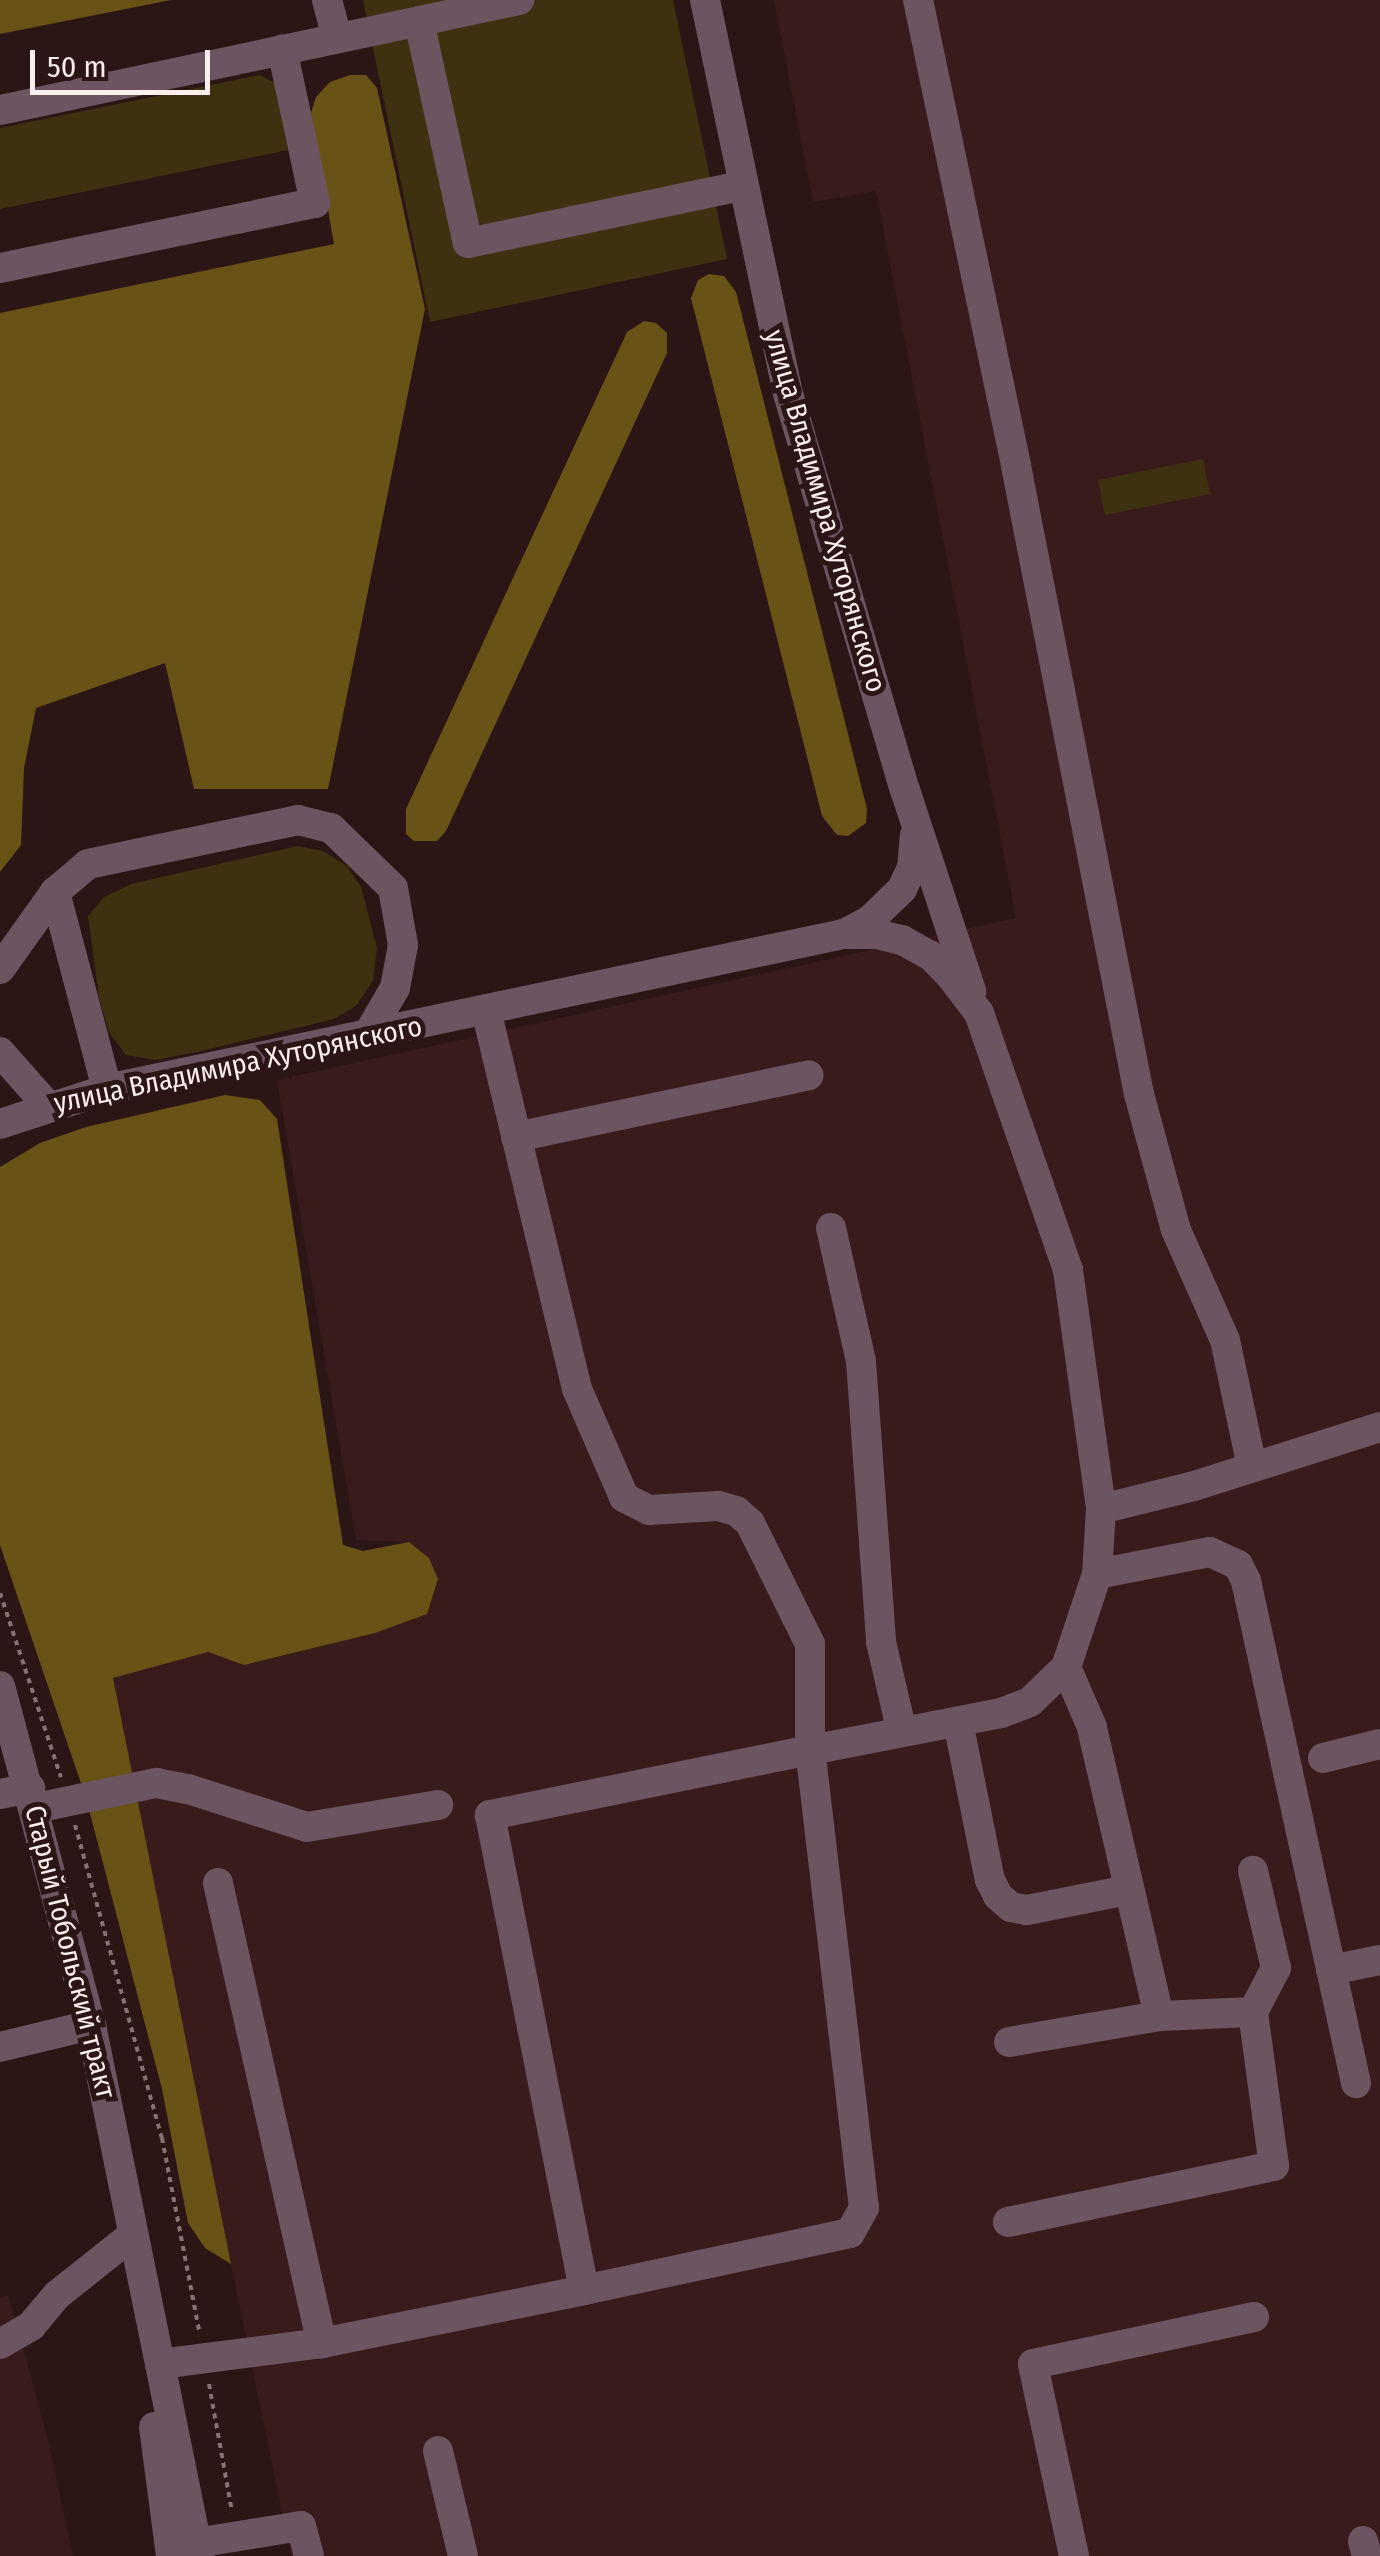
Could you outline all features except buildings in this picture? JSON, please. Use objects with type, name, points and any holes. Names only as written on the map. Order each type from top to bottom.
[{"type":"street","points":[[327,0],[337,38]]},
{"type":"street","points":[[0,110],[337,38],[376,15],[419,20],[520,0]]},
{"type":"street","name":"улица Владимира Хуторянского","points":[[705,0],[786,390],[916,827],[1068,1270],[1102,1509],[1096,1574],[1066,1667]]},
{"type":"street","points":[[918,0],[1016,466],[1139,1094],[1176,1230],[1225,1340],[1252,1467]]},
{"type":"street","points":[[419,20],[468,243],[741,186]]},
{"type":"street","points":[[0,268],[315,203],[282,49]]},
{"type":"street","points":[[0,970],[55,892],[88,864],[298,820],[331,828],[393,888],[402,944],[395,988],[366,1036]]},
{"type":"street","points":[[843,934],[869,921],[902,889],[912,868],[916,827]]},
{"type":"street","points":[[55,892],[107,1089]]},
{"type":"street","name":"улица Владимира Хуторянского","points":[[0,1124],[107,1089],[843,934],[876,934],[902,940],[931,956],[979,1013]]},
{"type":"street","points":[[160,2364],[322,2343],[850,2233],[864,2208],[810,1750],[810,1644],[750,1523],[736,1511],[718,1506],[649,1510],[624,1496],[577,1390],[486,1011]]},
{"type":"street","points":[[0,1052],[48,1106]]},
{"type":"street","points":[[516,1137],[809,1075]]},
{"type":"street","points":[[831,1228],[860,1361],[881,1642],[902,1732]]},
{"type":"street","points":[[1102,1509],[1380,1427]]},
{"type":"street","points":[[1096,1574],[1210,1552],[1238,1565],[1246,1581],[1356,2084]]},
{"type":"street","points":[[584,2290],[490,1814],[958,1722],[1030,1702],[1066,1667],[1092,1726],[1159,2016]]},
{"type":"street","name":"Старый Тобольский тракт","points":[[0,1686],[22,1797],[91,2025],[119,2161]]},
{"type":"street","points":[[958,1722],[990,1880],[998,1896],[1011,1907],[1027,1910],[1128,1890]]},
{"type":"street","points":[[1323,1758],[1380,1744]]},
{"type":"street","points":[[22,1797],[68,1800],[138,1785],[172,1784],[308,1827],[438,1805]]},
{"type":"street","points":[[1008,2222],[1274,2166],[1253,2012],[1276,1968],[1253,1871]]},
{"type":"street","points":[[218,1883],[322,2343]]},
{"type":"street","points":[[1330,1970],[1380,1960]]},
{"type":"street","points":[[1009,2042],[1159,2016],[1253,2012]]},
{"type":"street","points":[[0,2047],[91,2025]]},
{"type":"street","points":[[119,2161],[160,2476],[183,2553]]},
{"type":"street","points":[[119,2161],[160,2364],[183,2553]]},
{"type":"street","points":[[0,2344],[31,2326],[57,2295],[129,2238]]},
{"type":"street","points":[[1074,2556],[1033,2364],[1254,2317]]},
{"type":"street","points":[[438,2451],[463,2556]]},
{"type":"street","points":[[183,2553],[237,2536],[302,2526],[309,2556]]},
{"type":"path","points":[[0,1592],[68,1800],[162,2138],[237,2536]]},
{"type":"shaded area","points":[[0,0],[171,0],[0,34]]},
{"type":"shaded area","points":[[363,0],[673,0],[727,259],[430,322]]},
{"type":"shaded area","points":[[774,0],[1380,0],[1380,2556],[291,2556],[112,1686],[118,1675],[208,1652],[245,1665],[375,1633],[427,1614],[437,1579],[429,1558],[409,1542],[356,1540],[277,1080],[1016,918],[876,191],[813,202]]},
{"type":"shaded area","points":[[260,75],[275,83],[288,150],[0,209],[0,128]]},
{"type":"shaded area","points":[[350,75],[366,75],[377,88],[425,309],[328,789],[194,789],[165,663],[36,708],[24,768],[21,845],[0,872],[0,313],[334,244],[311,113],[316,97],[330,82]]},
{"type":"shaded area","points":[[709,274],[724,276],[736,292],[867,809],[866,823],[848,836],[837,835],[822,816],[691,298],[698,280]]},
{"type":"shaded area","points":[[644,321],[656,323],[667,333],[667,353],[446,831],[437,841],[414,841],[406,834],[406,809],[627,332]]},
{"type":"shaded area","points":[[1203,459],[1210,494],[1105,515],[1098,480]]},
{"type":"shaded area","points":[[298,846],[323,851],[347,866],[361,887],[377,948],[373,981],[356,1006],[334,1019],[197,1052],[155,1060],[126,1055],[109,1032],[99,997],[88,916],[104,897],[131,884]]},
{"type":"shaded area","points":[[225,1095],[260,1100],[277,1119],[343,1545],[363,1551],[409,1542],[429,1558],[438,1579],[427,1614],[375,1633],[244,1665],[208,1652],[113,1678],[231,2264],[205,2248],[188,2223],[162,2089],[86,1798],[0,1545],[0,1167],[40,1143],[86,1127]]},
{"type":"shaded area","points":[[8,2295],[47,2435],[73,2556],[0,2556],[0,2297]]}]
